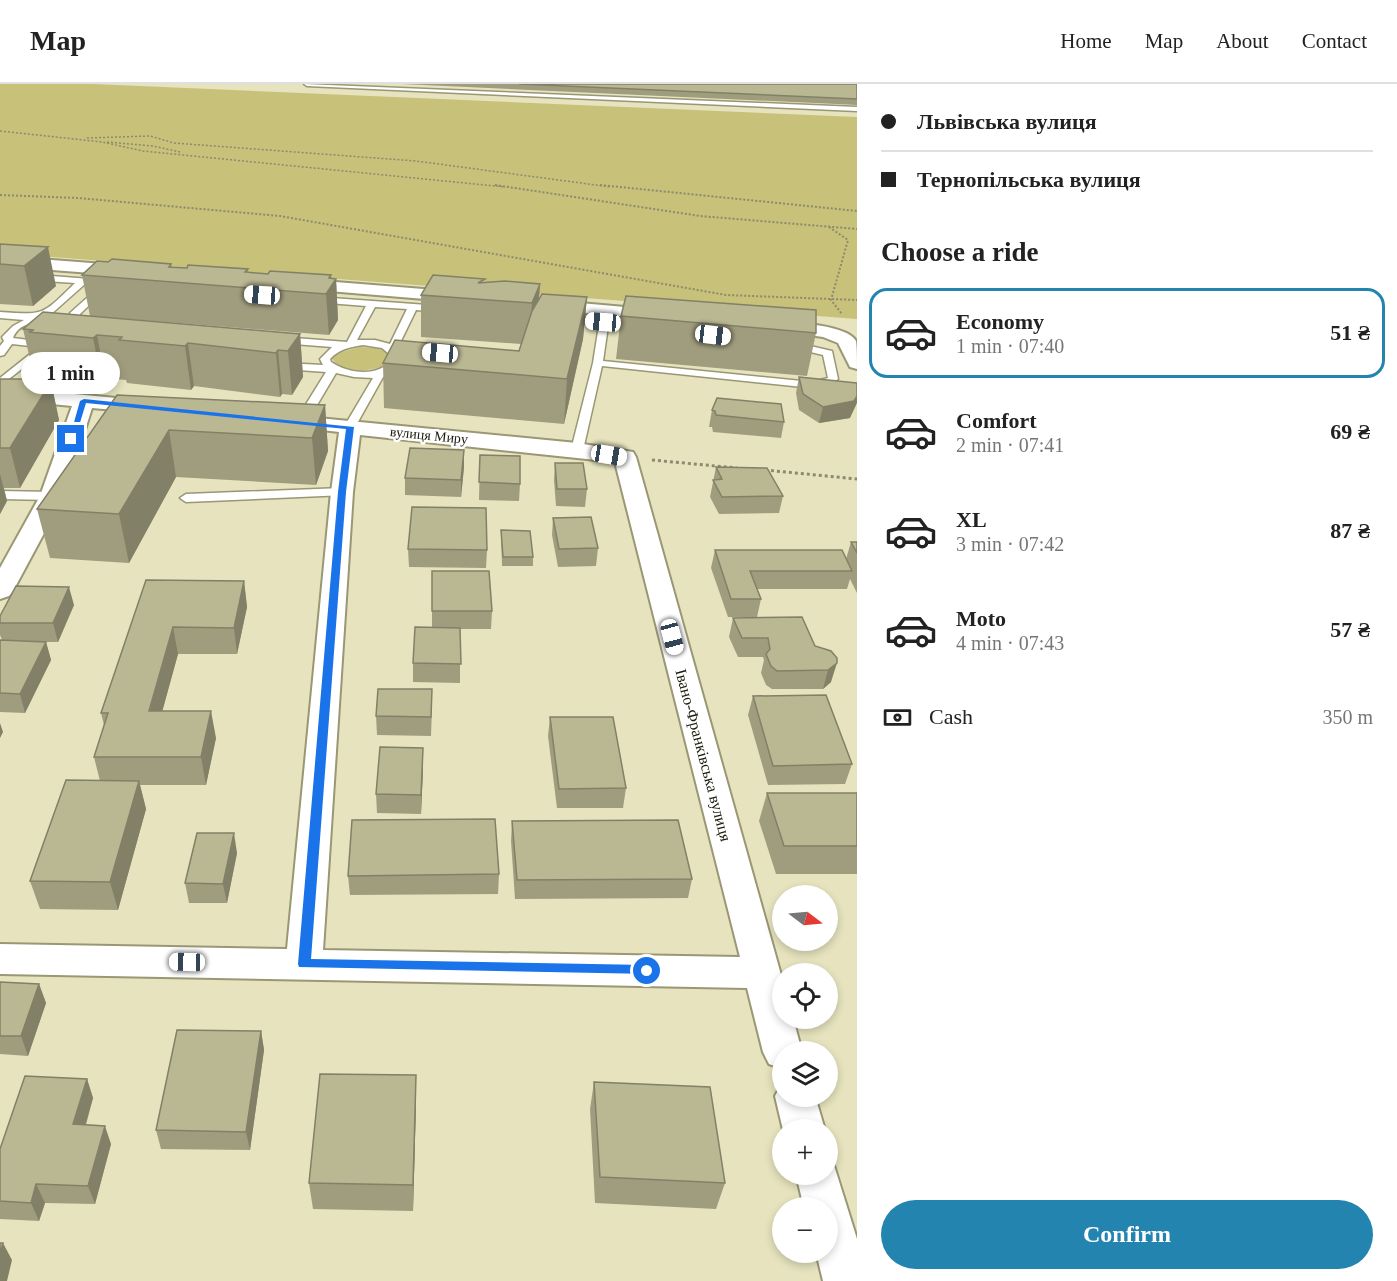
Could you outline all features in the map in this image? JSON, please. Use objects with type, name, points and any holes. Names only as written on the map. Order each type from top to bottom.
[{"type":"street","points":[[0,261],[148,272]]},
{"type":"street","points":[[276,282],[475,299]]},
{"type":"street","points":[[534,304],[675,317]]},
{"type":"street","points":[[758,324],[828,332],[851,340],[857,363]]},
{"type":"street","points":[[0,393],[164,408]]},
{"type":"street","points":[[0,591],[52,495],[84,401]]},
{"type":"street","name":"вулиця Миру","points":[[267,419],[577,450],[625,457]]},
{"type":"street","points":[[304,964],[342,492],[350,427]]},
{"type":"street","name":"Івано-Франківська вулиця","points":[[625,457],[780,1041]]},
{"type":"street","points":[[0,959],[761,973]]},
{"type":"street","points":[[838,1252],[846,1281]]},
{"type":"lane","points":[[307,84],[857,109]]},
{"type":"lane","points":[[0,275],[108,284],[75,313],[79,326],[70,337]]},
{"type":"lane","points":[[0,353],[5,338],[18,326],[49,311],[82,282]]},
{"type":"lane","points":[[303,298],[448,310]]},
{"type":"lane","points":[[333,369],[325,359],[333,349],[347,344],[372,304]]},
{"type":"lane","points":[[392,349],[413,307]]},
{"type":"lane","points":[[0,315],[88,322]]},
{"type":"lane","points":[[556,318],[650,328]]},
{"type":"lane","points":[[577,450],[598,363],[603,322]]},
{"type":"lane","points":[[0,383],[38,351],[54,345],[5,338]]},
{"type":"lane","points":[[274,339],[347,344],[374,343],[392,349],[416,351]]},
{"type":"lane","points":[[598,363],[812,384],[824,383],[832,379],[828,353],[817,349],[777,343]]},
{"type":"lane","points":[[350,427],[381,372],[397,363],[399,358],[392,349]]},
{"type":"lane","points":[[276,365],[333,369],[355,374],[381,372],[415,375]]},
{"type":"lane","points":[[301,422],[333,369]]},
{"type":"lane","points":[[186,498],[342,492]]},
{"type":"lane","points":[[0,495],[52,495]]},
{"type":"path","points":[[0,131],[153,146],[189,155]]},
{"type":"path","points":[[74,138],[150,136],[174,143],[416,161],[614,187],[857,210]]},
{"type":"path","points":[[102,142],[136,150],[474,182],[687,214],[857,229]]},
{"type":"path","points":[[0,195],[78,198],[280,216],[726,295],[857,300]]},
{"type":"path","points":[[827,226],[848,240],[831,300]]},
{"type":"path","points":[[831,300],[844,317]]},
{"type":"path","points":[[625,457],[741,468]]},
{"type":"path","points":[[764,470],[857,479]]},
{"type":"shaded area","points":[[0,84],[93,84],[857,117],[857,319],[0,253]]},
{"type":"shaded area","points":[[360,347],[378,348],[389,353],[387,365],[358,371],[344,368],[332,359],[334,354]]},
{"type":"building","points":[[519,84],[857,84],[857,99]]},
{"type":"building","points":[[0,244],[48,247],[24,266],[0,264]]},
{"type":"building","points":[[112,259],[171,264],[169,267],[187,268],[188,265],[248,269],[245,272],[268,274],[270,271],[331,275],[329,278],[336,279],[326,294],[82,275],[97,261],[108,262]]},
{"type":"building","points":[[433,275],[485,279],[478,283],[505,281],[540,284],[532,303],[421,295]]},
{"type":"building","points":[[542,294],[587,297],[567,379],[383,363],[395,340],[519,351],[532,311]]},
{"type":"building","points":[[626,296],[816,310],[816,333],[621,316]]},
{"type":"building","points":[[43,312],[300,334],[288,351],[278,350],[276,353],[188,343],[185,346],[119,340],[122,337],[97,335],[93,338],[29,332],[34,330],[23,329]]},
{"type":"building","points":[[799,377],[857,383],[857,396],[854,401],[823,407],[803,394]]},
{"type":"building","points":[[0,379],[33,379],[32,381],[51,382],[10,448],[0,448]]},
{"type":"building","points":[[117,395],[325,405],[312,438],[169,430],[119,514],[37,509]]},
{"type":"building","points":[[717,398],[781,404],[784,422],[716,415],[712,410]]},
{"type":"building","points":[[410,448],[464,450],[461,480],[405,478]]},
{"type":"building","points":[[480,455],[520,456],[520,484],[479,482]]},
{"type":"building","points":[[555,463],[583,463],[587,489],[557,489]]},
{"type":"building","points":[[716,467],[767,468],[783,496],[722,497],[713,480],[722,479]]},
{"type":"building","points":[[412,507],[486,508],[487,550],[408,549]]},
{"type":"building","points":[[591,517],[598,548],[559,549],[553,518]]},
{"type":"building","points":[[501,530],[530,531],[533,557],[503,557]]},
{"type":"building","points":[[851,542],[857,542],[857,553]]},
{"type":"building","points":[[715,550],[842,550],[852,571],[750,571],[761,599],[731,599]]},
{"type":"building","points":[[432,571],[489,571],[492,611],[432,611]]},
{"type":"building","points":[[146,580],[244,581],[234,628],[173,627],[149,711],[211,711],[201,757],[94,757],[108,713],[101,713]]},
{"type":"building","points":[[16,586],[69,587],[53,623],[0,623],[0,616]]},
{"type":"building","points":[[802,617],[815,646],[831,651],[837,658],[837,663],[828,670],[777,671],[771,666],[766,654],[770,649],[768,638],[742,638],[733,618]]},
{"type":"building","points":[[415,627],[460,628],[461,664],[413,663]]},
{"type":"building","points":[[0,640],[46,642],[20,694],[0,693]]},
{"type":"building","points":[[378,689],[432,689],[431,717],[376,716]]},
{"type":"building","points":[[826,695],[852,764],[773,766],[753,696]]},
{"type":"building","points":[[550,717],[613,717],[626,788],[559,789]]},
{"type":"building","points":[[380,747],[423,748],[421,795],[376,794]]},
{"type":"building","points":[[66,780],[139,781],[110,882],[30,881]]},
{"type":"building","points":[[767,793],[857,793],[857,846],[784,846]]},
{"type":"building","points":[[495,819],[499,874],[348,876],[352,820]]},
{"type":"building","points":[[678,820],[692,879],[517,880],[512,821]]},
{"type":"building","points":[[197,833],[234,833],[223,884],[185,883]]},
{"type":"building","points":[[0,982],[39,984],[21,1036],[0,1036]]},
{"type":"building","points":[[177,1030],[261,1031],[246,1132],[156,1130]]},
{"type":"building","points":[[320,1074],[416,1075],[413,1185],[309,1183]]},
{"type":"building","points":[[25,1076],[87,1079],[73,1124],[105,1126],[88,1186],[36,1184],[31,1203],[0,1201],[0,1149]]},
{"type":"building","points":[[594,1082],[710,1087],[725,1183],[600,1177]]},
{"type":"route","points":[[71,439],[84,401],[350,427],[342,492],[304,964],[647,971]]}]
